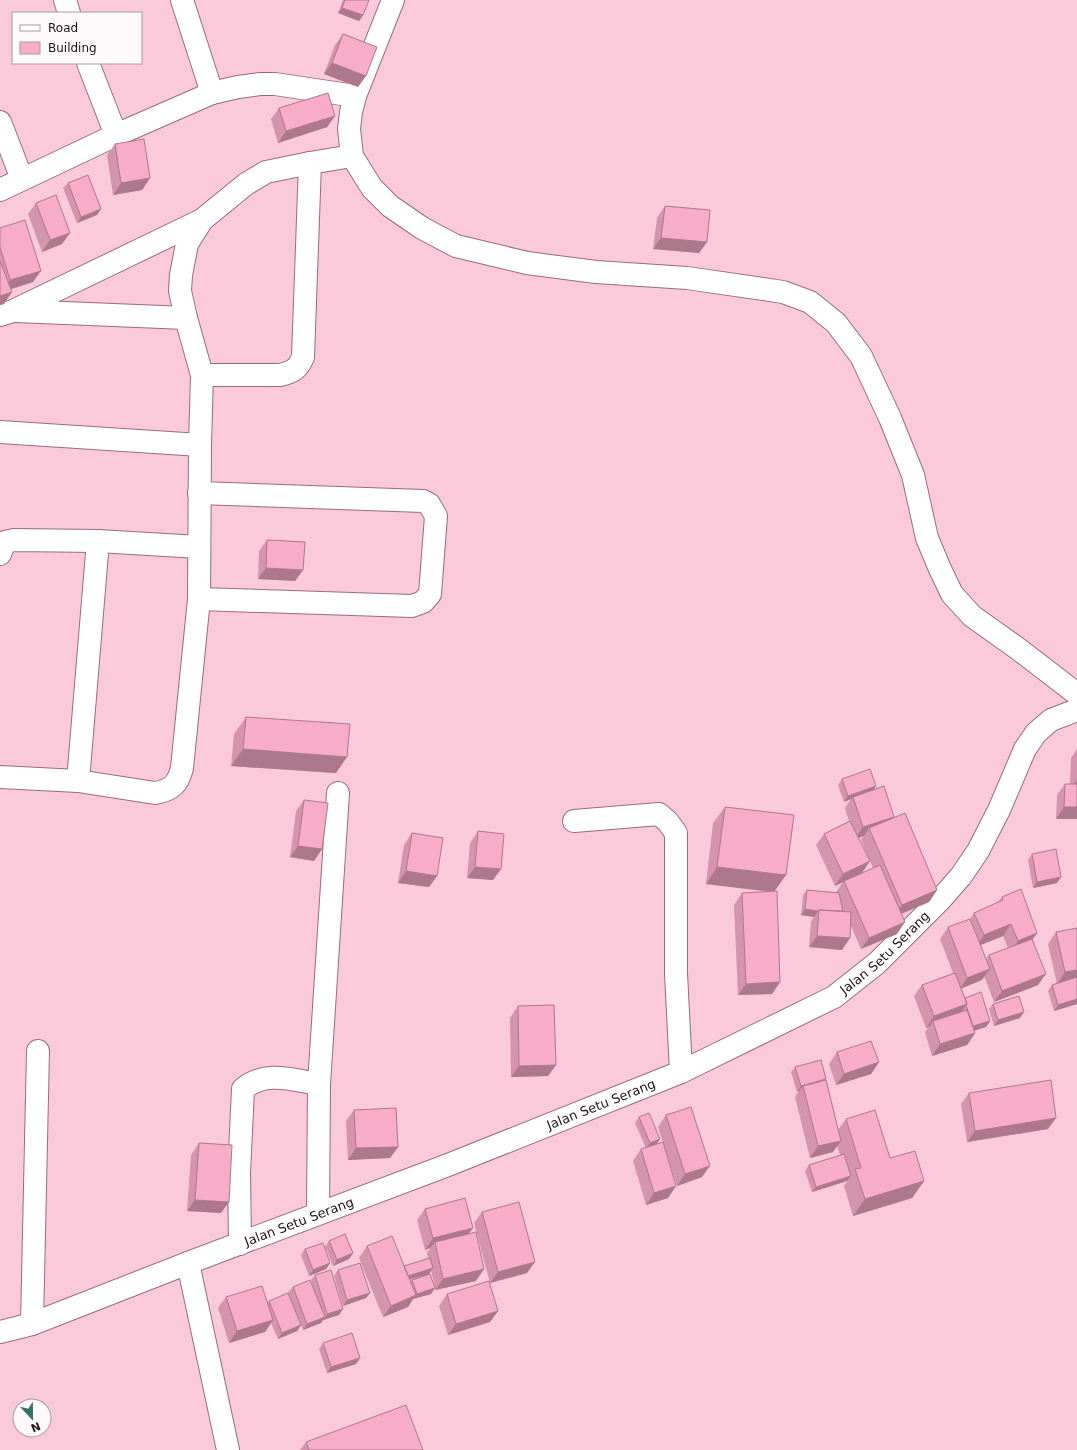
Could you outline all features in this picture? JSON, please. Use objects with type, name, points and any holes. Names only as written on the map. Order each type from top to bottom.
[{"type":"street","points":[[65,0],[70,12]]},
{"type":"street","points":[[182,0],[212,93]]},
{"type":"street","points":[[393,0],[350,112],[349,129],[352,156],[372,188],[390,206],[422,228],[456,246],[527,263],[596,272],[687,278],[783,292],[810,302],[836,323],[861,356],[890,418],[914,475],[927,538],[952,594],[972,616],[1018,648],[1077,694]]},
{"type":"street","points":[[88,64],[116,135]]},
{"type":"street","points":[[0,190],[116,135],[212,93],[238,87],[260,84],[276,84],[355,96]]},
{"type":"street","points":[[0,122],[22,179]]},
{"type":"street","points":[[7,313],[202,220],[246,184],[266,172],[352,156]]},
{"type":"street","points":[[202,375],[280,375],[289,373],[298,367],[303,357],[310,163]]},
{"type":"street","points":[[0,777],[78,781],[155,793],[173,786],[179,780],[182,768],[199,599],[199,493],[202,375],[180,291],[180,275],[187,244],[202,220]]},
{"type":"street","points":[[7,313],[186,318]]},
{"type":"street","points":[[0,432],[200,445]]},
{"type":"street","points":[[199,493],[423,501],[429,504],[436,516],[430,594],[423,602],[412,606],[199,599]]},
{"type":"street","points":[[0,554],[5,542],[14,540],[199,547]]},
{"type":"street","points":[[78,781],[98,542]]},
{"type":"street","name":"Jalan Setu Serang","points":[[0,1332],[32,1324],[188,1263],[448,1165],[681,1072],[834,997],[878,963],[962,876],[978,850],[999,810],[1025,749],[1036,733],[1051,720],[1077,710]]},
{"type":"street","points":[[318,1214],[319,1084],[338,793]]},
{"type":"street","points":[[574,821],[659,814],[668,822],[676,833],[676,973],[681,1072]]},
{"type":"street","points":[[32,1324],[38,1051]]},
{"type":"street","points":[[240,1244],[239,1173],[243,1089],[252,1082],[267,1078],[278,1078],[319,1084]]},
{"type":"street","points":[[188,1263],[228,1450]]},
{"type":"building","points":[[345,0],[369,0],[363,15],[342,8]]},
{"type":"building","points":[[343,34],[377,47],[366,76],[332,63]]},
{"type":"building","points":[[328,93],[335,116],[286,131],[279,108]]},
{"type":"building","points":[[144,139],[150,178],[121,183],[115,144]]},
{"type":"building","points":[[88,175],[101,209],[81,217],[68,183]]},
{"type":"building","points":[[56,195],[70,233],[50,240],[36,203]]},
{"type":"building","points":[[665,206],[710,210],[707,242],[661,238]]},
{"type":"building","points":[[25,220],[41,271],[10,280],[0,247],[0,228]]},
{"type":"building","points":[[0,261],[12,292],[0,296]]},
{"type":"building","points":[[267,540],[305,542],[303,570],[266,568]]},
{"type":"building","points":[[246,717],[350,724],[347,757],[243,749]]},
{"type":"building","points":[[870,769],[876,786],[848,796],[842,779]]},
{"type":"building","points":[[1065,784],[1077,784],[1077,807],[1064,807]]},
{"type":"building","points":[[884,786],[894,817],[863,827],[853,797]]},
{"type":"building","points":[[304,800],[328,803],[322,849],[298,846]]},
{"type":"building","points":[[725,807],[794,815],[786,875],[717,867]]},
{"type":"building","points":[[905,813],[937,890],[902,905],[869,828]]},
{"type":"building","points":[[850,821],[870,861],[843,874],[824,834]]},
{"type":"building","points":[[478,831],[504,834],[501,869],[475,867]]},
{"type":"building","points":[[412,833],[443,838],[437,876],[406,871]]},
{"type":"building","points":[[1056,849],[1061,877],[1037,882],[1032,854]]},
{"type":"building","points":[[880,865],[905,922],[869,938],[844,881]]},
{"type":"building","points":[[1021,889],[1037,933],[1018,941],[1011,924],[984,935],[974,913],[1003,900],[1002,897]]},
{"type":"building","points":[[807,890],[839,893],[843,911],[818,911],[805,909]]},
{"type":"building","points":[[777,891],[780,982],[746,984],[742,893]]},
{"type":"building","points":[[819,910],[851,912],[850,938],[817,936]]},
{"type":"building","points":[[970,919],[990,969],[967,978],[948,927]]},
{"type":"building","points":[[1077,928],[1077,970],[1065,972],[1056,932]]},
{"type":"building","points":[[1032,939],[1046,974],[1002,991],[989,955]]},
{"type":"building","points":[[955,973],[967,1004],[934,1016],[922,985]]},
{"type":"building","points":[[1077,977],[1077,999],[1058,1005],[1052,985]]},
{"type":"building","points":[[981,992],[990,1021],[973,1026],[965,998]]},
{"type":"building","points":[[1019,996],[1024,1012],[998,1020],[993,1004]]},
{"type":"building","points":[[554,1005],[556,1065],[519,1066],[518,1006]]},
{"type":"building","points":[[967,1010],[975,1033],[940,1044],[933,1021]]},
{"type":"building","points":[[871,1041],[879,1062],[844,1074],[837,1052]]},
{"type":"building","points":[[821,1060],[826,1079],[801,1086],[795,1067]]},
{"type":"building","points":[[826,1080],[841,1141],[818,1146],[803,1086]]},
{"type":"building","points":[[1051,1080],[1056,1118],[975,1131],[969,1093]]},
{"type":"building","points":[[691,1107],[710,1166],[685,1174],[666,1115]]},
{"type":"building","points":[[396,1108],[398,1147],[356,1148],[354,1110]]},
{"type":"building","points":[[875,1110],[890,1158],[915,1151],[924,1181],[865,1199],[855,1169],[861,1168],[846,1119]]},
{"type":"building","points":[[649,1113],[660,1139],[650,1143],[639,1117]]},
{"type":"building","points":[[663,1142],[676,1186],[654,1193],[641,1149]]},
{"type":"building","points":[[199,1143],[232,1145],[229,1202],[195,1200]]},
{"type":"building","points":[[844,1154],[851,1176],[816,1187],[809,1165]]},
{"type":"building","points":[[465,1198],[473,1228],[433,1238],[425,1209]]},
{"type":"building","points":[[519,1202],[535,1262],[498,1272],[482,1212]]},
{"type":"building","points":[[476,1232],[484,1269],[443,1279],[435,1242]]},
{"type":"building","points":[[345,1234],[353,1253],[337,1260],[329,1241]]},
{"type":"building","points":[[392,1236],[416,1295],[391,1306],[367,1246]]},
{"type":"building","points":[[323,1243],[330,1263],[313,1270],[305,1249]]},
{"type":"building","points":[[430,1258],[433,1268],[408,1276],[404,1266]]},
{"type":"building","points":[[360,1263],[370,1293],[347,1300],[338,1270]]},
{"type":"building","points":[[331,1270],[343,1309],[327,1314],[315,1275]]},
{"type":"building","points":[[430,1274],[435,1288],[417,1294],[412,1280]]},
{"type":"building","points":[[310,1280],[325,1317],[307,1324],[293,1287]]},
{"type":"building","points":[[489,1281],[498,1311],[456,1324],[447,1294]]},
{"type":"building","points":[[262,1286],[273,1320],[237,1331],[226,1297]]},
{"type":"building","points":[[288,1293],[301,1325],[282,1333],[269,1301]]},
{"type":"building","points":[[352,1333],[360,1358],[331,1367],[323,1343]]},
{"type":"building","points":[[406,1405],[423,1450],[309,1450],[306,1442]]}]
